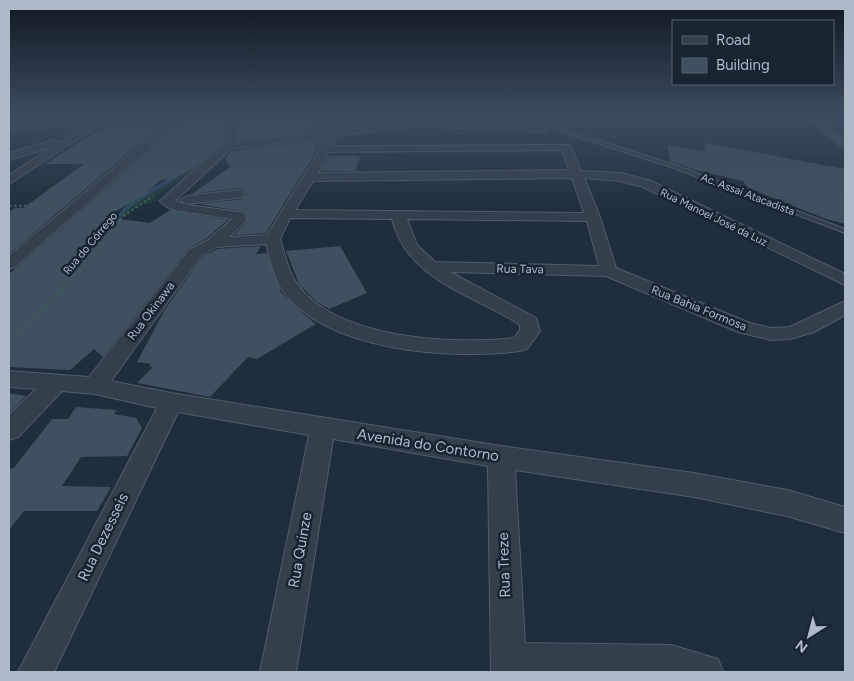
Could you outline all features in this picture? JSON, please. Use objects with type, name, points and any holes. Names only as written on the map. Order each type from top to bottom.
[{"type":"street","points":[[14,155],[34,149]]},
{"type":"street","points":[[9,180],[56,149]]},
{"type":"street","points":[[9,264],[77,206],[139,149]]},
{"type":"street","points":[[225,149],[167,198],[168,203],[238,194]]},
{"type":"street","points":[[352,149],[326,149],[285,214],[272,239],[291,288],[319,312],[350,328],[385,339],[463,350],[498,348],[520,344],[530,331],[529,322],[518,314],[459,284],[432,267],[411,249],[398,214]]},
{"type":"street","points":[[567,149],[593,217],[609,271]]},
{"type":"street","points":[[14,155],[36,153],[44,157]]},
{"type":"street","name":"Rua Manoel José da Luz","points":[[308,177],[578,174],[621,176],[646,184],[845,280]]},
{"type":"street","name":"Rua Okinawa","points":[[95,386],[195,253],[213,243],[233,227],[240,216],[168,203]]},
{"type":"street","points":[[285,214],[593,217]]},
{"type":"street","points":[[213,243],[272,239]]},
{"type":"street","name":"Rua Tava","points":[[432,267],[609,271]]},
{"type":"street","name":"Rua Bahia Formosa","points":[[609,271],[745,328],[771,334],[790,333],[807,328],[845,307]]},
{"type":"street","name":"Avenida do Contorno","points":[[9,379],[95,386],[171,402],[501,457],[694,484],[787,503],[845,520]]},
{"type":"street","points":[[9,430],[56,384]]},
{"type":"street","name":"Rua Dezesseis","points":[[36,672],[171,402]]},
{"type":"street","name":"Rua Quinze","points":[[278,672],[323,427]]},
{"type":"street","name":"Rua Treze","points":[[501,457],[508,666]]},
{"type":"street","points":[[508,666],[671,663],[705,672]]},
{"type":"lane","name":"Ac. Assaí Atacadista","points":[[619,149],[676,167],[845,231]]},
{"type":"path","name":"Rua do Córrego","points":[[9,339],[30,322],[86,266],[122,217],[155,195]]},
{"type":"path","points":[[9,206],[77,206]]},
{"type":"green space","points":[[193,149],[220,149],[192,174],[153,198],[161,201],[141,205],[122,218],[24,332],[9,344],[9,335],[114,221],[123,210],[123,206],[172,178]]},
{"type":"building","points":[[69,149],[133,149],[9,254],[9,212],[15,208],[23,208],[84,164],[45,164]]},
{"type":"building","points":[[152,149],[216,149],[194,168],[174,179],[161,180],[143,196],[105,217],[150,223],[170,210],[228,220],[207,238],[188,249],[103,357],[94,349],[70,370],[9,367],[9,274]]},
{"type":"building","points":[[250,149],[316,149],[266,233],[234,235],[247,222],[246,212],[198,204],[243,199],[247,194],[239,188],[192,194],[230,167],[225,158],[232,151]]},
{"type":"building","points":[[668,149],[703,151],[704,149],[737,149],[845,169],[845,224],[826,219],[748,188],[743,181],[696,170],[670,161]]},
{"type":"building","points":[[329,156],[360,156],[356,171],[321,171]]},
{"type":"building","points":[[261,246],[256,254],[267,253],[281,292],[316,324],[257,359],[248,357],[210,397],[137,383],[153,367],[149,366],[151,364],[137,362],[164,311],[202,257],[217,249]]},
{"type":"building","points":[[340,246],[367,293],[329,309],[317,302],[299,284],[286,251]]},
{"type":"building","points":[[9,393],[26,396],[9,413]]},
{"type":"building","points":[[76,407],[117,410],[114,414],[136,418],[142,428],[127,456],[81,457],[62,486],[111,487],[97,511],[24,511],[9,530],[9,468],[13,469],[52,419],[68,419]]},
{"type":"waterway","points":[[171,180],[177,176]]},
{"type":"waterway","points":[[115,223],[133,203],[173,178]]}]
